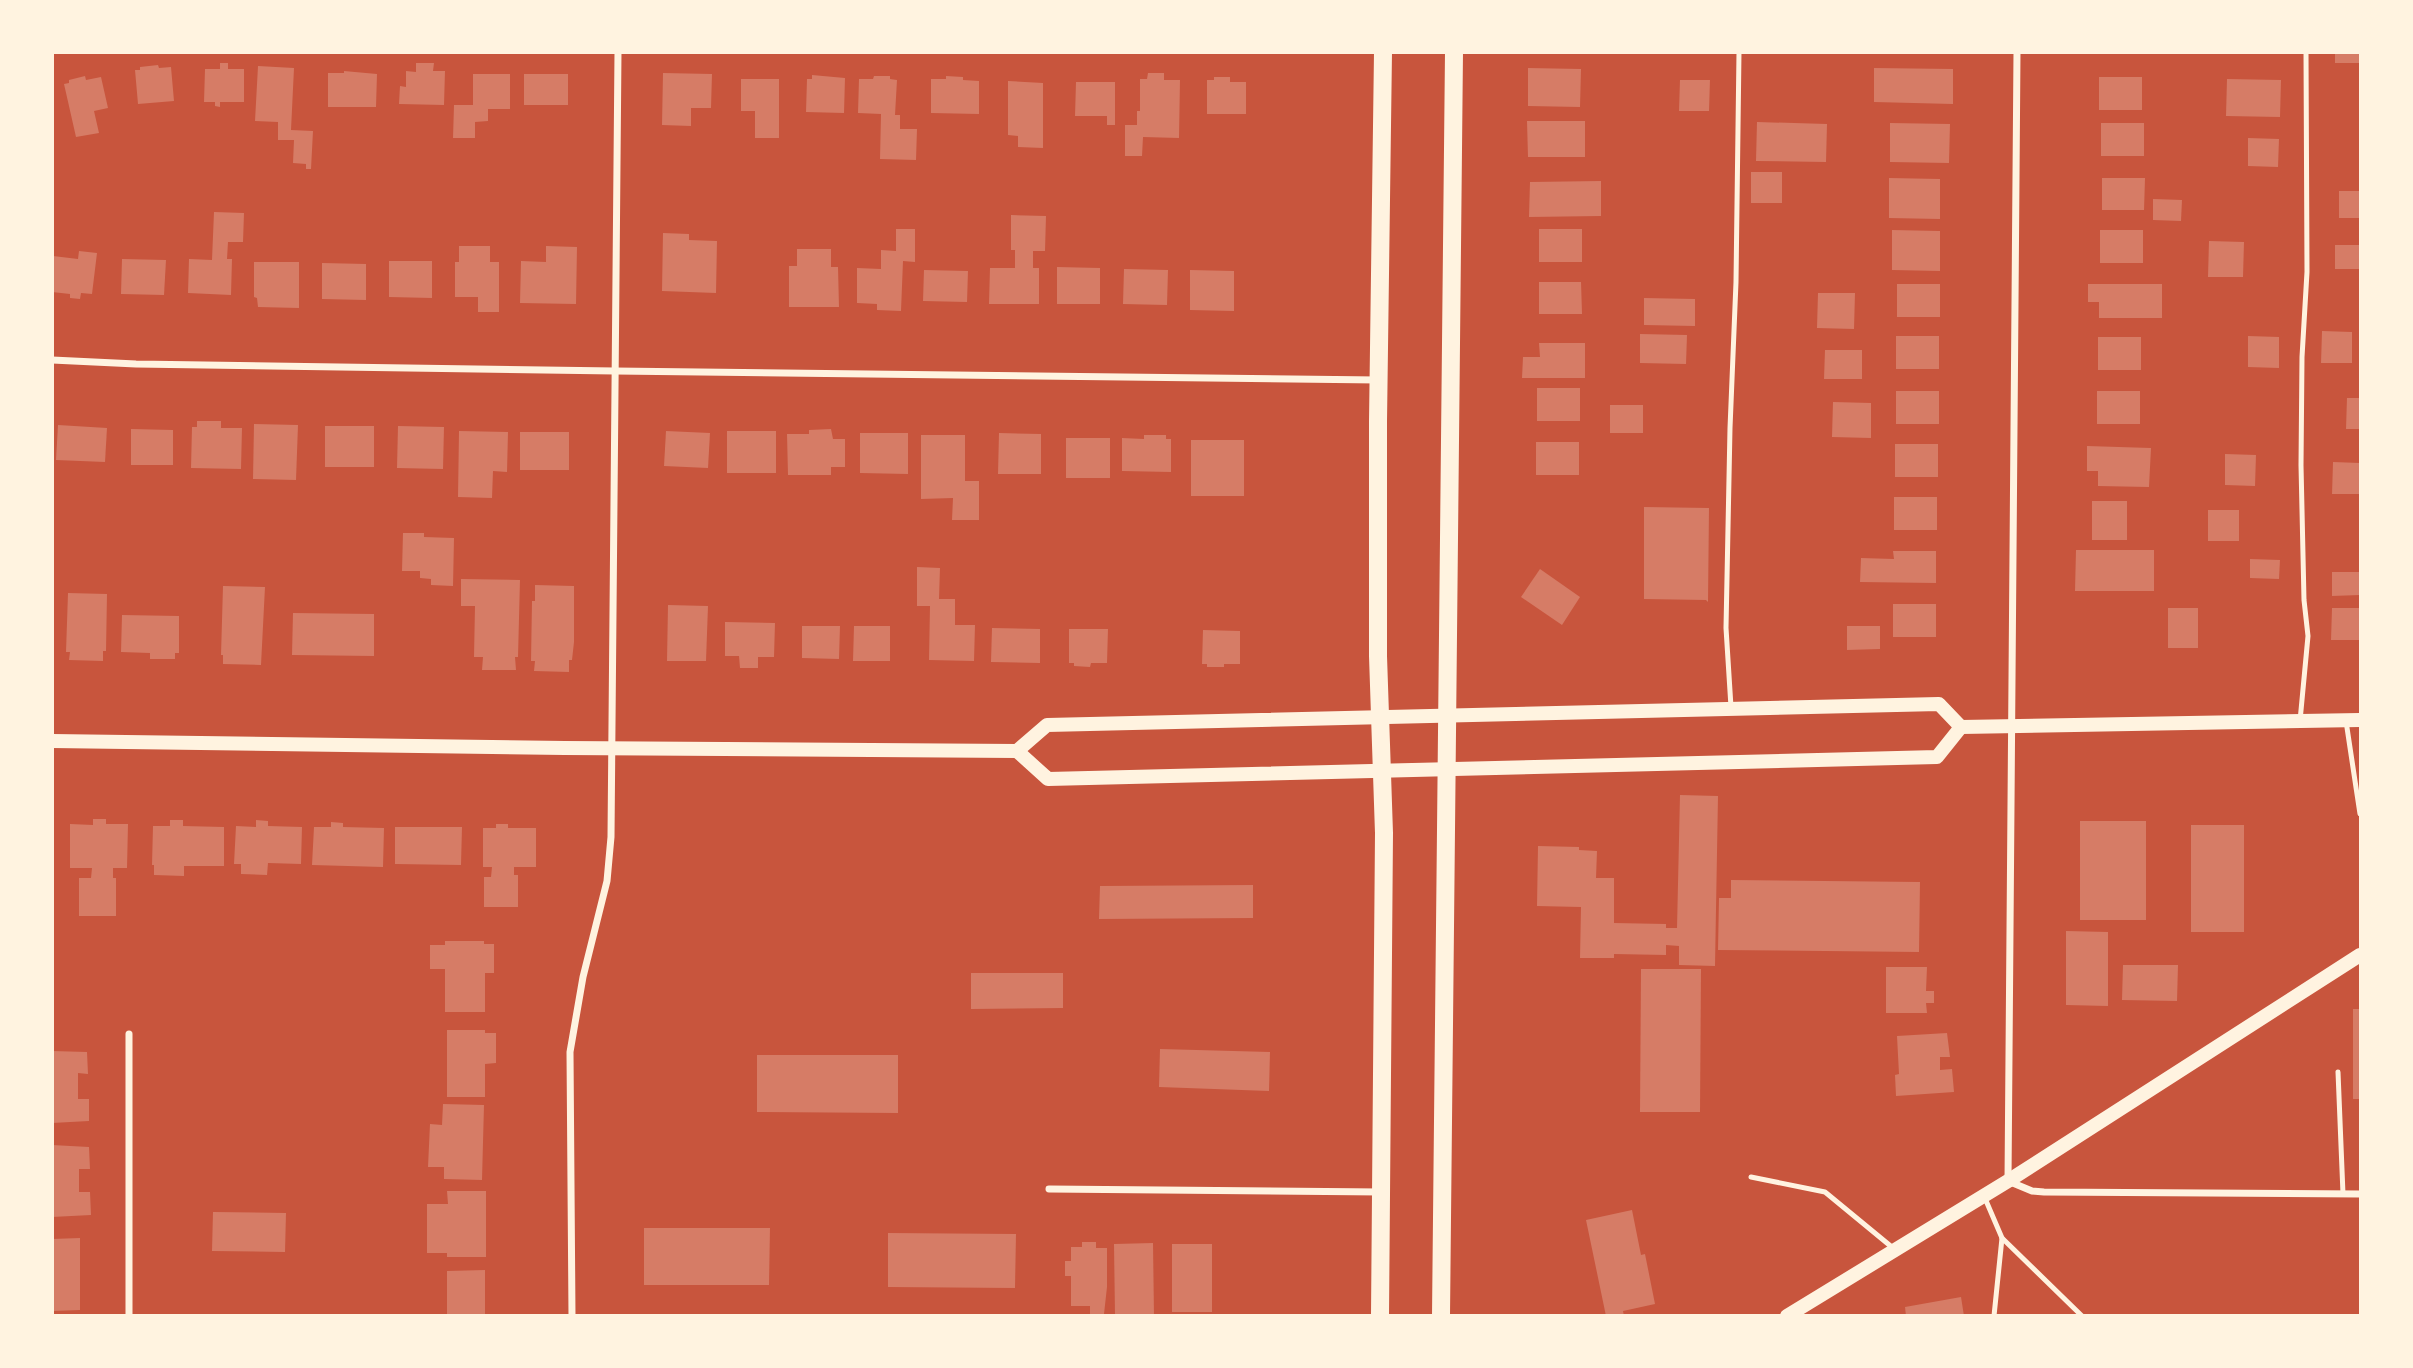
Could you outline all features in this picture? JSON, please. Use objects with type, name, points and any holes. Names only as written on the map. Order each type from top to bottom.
[{"type":"main road","points":[[1380,1315],[1384,847],[1380,718],[1378,380],[1383,52]]},
{"type":"main road","points":[[1441,1315],[1454,52]]},
{"type":"main road","points":[[1017,751],[1046,725],[1731,708],[1938,704],[1962,727],[2353,721]]},
{"type":"main road","points":[[52,741],[611,749],[1017,751],[1048,779],[1937,757],[1962,727]]},
{"type":"main road","points":[[1787,1315],[2008,1181],[2361,955]]},
{"type":"street","points":[[572,1315],[570,1052],[583,976],[607,881],[611,837],[618,52]]},
{"type":"street","points":[[2017,52],[2008,1181],[2032,1191],[2043,1192],[2361,1194]]},
{"type":"street","points":[[52,360],[150,365],[1378,380]]},
{"type":"street","points":[[129,1034],[129,1315]]},
{"type":"street","points":[[1049,1189],[1381,1192]]},
{"type":"lane","points":[[1731,708],[1726,628],[1736,282],[1738,52]]},
{"type":"lane","points":[[2300,721],[2308,636],[2304,600],[2301,465],[2302,357],[2307,272],[2306,52]]},
{"type":"lane","points":[[2353,721],[2361,814]]},
{"type":"lane","points":[[2338,1072],[2343,1194]]},
{"type":"lane","points":[[1751,1177],[1825,1192],[1896,1250]]},
{"type":"lane","points":[[1984,1196],[2002,1238],[2082,1315]]},
{"type":"lane","points":[[1994,1315],[2002,1238]]},
{"type":"building","points":[[2335,52],[2360,52],[2360,63],[2335,63]]},
{"type":"building","points":[[220,63],[228,63],[228,69],[244,69],[244,102],[220,102],[220,107],[215,106],[215,102],[204,102],[205,69],[220,69]]},
{"type":"building","points":[[416,63],[434,63],[433,71],[445,71],[444,105],[399,104],[400,86],[406,87],[406,71],[416,72]]},
{"type":"building","points":[[158,65],[159,68],[171,67],[174,101],[138,104],[135,70]]},
{"type":"building","points":[[258,66],[294,68],[291,130],[313,131],[311,169],[306,169],[306,164],[293,163],[294,140],[278,140],[278,122],[255,121]]},
{"type":"building","points":[[1528,68],[1581,69],[1580,107],[1528,106]]},
{"type":"building","points":[[1874,68],[1953,69],[1953,104],[1874,102]]},
{"type":"building","points":[[344,71],[377,74],[376,107],[328,107],[328,73]]},
{"type":"building","points":[[663,73],[712,74],[711,108],[691,108],[691,126],[662,125]]},
{"type":"building","points":[[1148,73],[1164,73],[1164,80],[1180,80],[1179,138],[1143,137],[1142,156],[1125,156],[1125,125],[1137,125],[1140,79],[1147,79]]},
{"type":"building","points":[[473,74],[510,74],[510,109],[488,109],[488,121],[475,122],[475,138],[453,138],[454,105],[473,105]]},
{"type":"building","points":[[524,74],[568,74],[568,105],[524,105]]},
{"type":"building","points":[[812,75],[845,78],[844,113],[806,112],[807,79],[812,79]]},
{"type":"building","points":[[85,76],[86,80],[101,77],[108,108],[94,111],[99,133],[76,137],[64,84]]},
{"type":"building","points":[[874,76],[890,76],[890,79],[897,80],[895,115],[900,115],[900,129],[917,129],[916,160],[880,159],[881,114],[858,113],[859,79],[873,79]]},
{"type":"building","points":[[946,76],[979,81],[979,114],[931,113],[931,79],[946,79]]},
{"type":"building","points":[[1214,77],[1230,77],[1230,82],[1246,82],[1246,114],[1207,114],[1207,80],[1214,80]]},
{"type":"building","points":[[2099,77],[2142,77],[2142,110],[2099,110]]},
{"type":"building","points":[[741,79],[779,79],[779,138],[755,138],[755,111],[741,111]]},
{"type":"building","points":[[2227,79],[2281,80],[2280,117],[2226,116]]},
{"type":"building","points":[[1680,80],[1710,80],[1709,111],[1679,111]]},
{"type":"building","points":[[1008,81],[1043,83],[1043,148],[1018,147],[1018,136],[1008,135]]},
{"type":"building","points":[[1076,82],[1115,82],[1115,125],[1107,125],[1107,116],[1075,116]]},
{"type":"building","points":[[1527,121],[1585,121],[1585,157],[1528,157]]},
{"type":"building","points":[[1757,122],[1827,124],[1826,162],[1756,161]]},
{"type":"building","points":[[1890,123],[1950,124],[1949,163],[1890,162]]},
{"type":"building","points":[[2101,123],[2144,123],[2144,156],[2101,156]]},
{"type":"building","points":[[2248,138],[2279,139],[2278,167],[2248,166]]},
{"type":"building","points":[[1751,172],[1782,172],[1782,203],[1751,203]]},
{"type":"building","points":[[1889,178],[1940,179],[1940,219],[1889,218]]},
{"type":"building","points":[[2102,178],[2145,178],[2144,210],[2102,210]]},
{"type":"building","points":[[1601,181],[1601,216],[1529,217],[1530,182]]},
{"type":"building","points":[[2339,191],[2360,191],[2360,218],[2339,218]]},
{"type":"building","points":[[2153,199],[2182,200],[2181,221],[2153,220]]},
{"type":"building","points":[[214,212],[244,213],[243,242],[228,242],[227,259],[232,259],[231,295],[188,293],[189,259],[212,260]]},
{"type":"building","points":[[1011,215],[1046,216],[1045,251],[1033,251],[1033,268],[1039,268],[1039,304],[989,304],[990,268],[1015,268],[1015,250],[1011,250]]},
{"type":"building","points":[[896,229],[915,229],[915,262],[903,261],[901,311],[877,310],[877,304],[857,303],[857,268],[881,269],[881,250],[896,251]]},
{"type":"building","points":[[1539,229],[1582,229],[1582,262],[1539,262]]},
{"type":"building","points":[[1892,230],[1940,231],[1940,271],[1892,270]]},
{"type":"building","points":[[2100,230],[2143,230],[2143,263],[2100,263]]},
{"type":"building","points":[[663,233],[689,234],[689,240],[717,241],[716,293],[662,291]]},
{"type":"building","points":[[2209,241],[2244,242],[2243,277],[2208,277]]},
{"type":"building","points":[[2335,245],[2360,245],[2360,269],[2335,269]]},
{"type":"building","points":[[459,246],[490,246],[490,262],[499,262],[499,312],[478,312],[478,297],[455,297],[455,262],[459,262]]},
{"type":"building","points":[[546,246],[577,247],[576,304],[520,303],[521,261],[546,262]]},
{"type":"building","points":[[797,249],[831,249],[831,267],[838,267],[839,307],[789,307],[789,266],[797,266]]},
{"type":"building","points":[[79,251],[97,253],[92,294],[81,293],[80,299],[70,298],[70,294],[52,292],[53,256],[78,259]]},
{"type":"building","points":[[122,259],[166,260],[164,295],[121,294]]},
{"type":"building","points":[[389,261],[432,261],[432,298],[389,297]]},
{"type":"building","points":[[254,262],[299,262],[299,308],[258,307],[257,298],[254,297]]},
{"type":"building","points":[[322,263],[366,264],[366,300],[322,299]]},
{"type":"building","points":[[1057,267],[1100,268],[1100,304],[1057,304]]},
{"type":"building","points":[[1124,269],[1168,270],[1167,305],[1123,304]]},
{"type":"building","points":[[924,270],[968,271],[967,302],[923,301]]},
{"type":"building","points":[[1190,270],[1234,271],[1234,311],[1190,310]]},
{"type":"building","points":[[1539,282],[1581,282],[1582,314],[1539,314]]},
{"type":"building","points":[[1897,284],[1940,284],[1940,317],[1897,317]]},
{"type":"building","points":[[2088,284],[2162,284],[2162,318],[2099,318],[2099,302],[2088,302]]},
{"type":"building","points":[[1818,293],[1855,293],[1854,329],[1817,328]]},
{"type":"building","points":[[1644,298],[1695,299],[1695,326],[1644,325]]},
{"type":"building","points":[[2322,331],[2352,332],[2352,363],[2321,363]]},
{"type":"building","points":[[1640,334],[1687,335],[1686,364],[1640,363]]},
{"type":"building","points":[[1896,336],[1939,336],[1939,369],[1896,369]]},
{"type":"building","points":[[2248,336],[2279,337],[2279,368],[2248,367]]},
{"type":"building","points":[[2098,337],[2141,337],[2141,370],[2098,370]]},
{"type":"building","points":[[1539,343],[1585,343],[1585,378],[1522,378],[1523,357],[1540,357]]},
{"type":"building","points":[[1825,350],[1862,350],[1862,379],[1824,379]]},
{"type":"building","points":[[1537,388],[1580,388],[1580,421],[1537,421]]},
{"type":"building","points":[[1896,391],[1939,391],[1939,424],[1896,424]]},
{"type":"building","points":[[2097,391],[2140,391],[2140,424],[2097,424]]},
{"type":"building","points":[[2347,398],[2360,398],[2360,429],[2346,429]]},
{"type":"building","points":[[1833,402],[1871,403],[1871,438],[1832,437]]},
{"type":"building","points":[[1610,405],[1643,405],[1643,433],[1610,433]]},
{"type":"building","points":[[197,421],[221,421],[221,428],[242,428],[241,469],[191,468],[192,427],[197,427]]},
{"type":"building","points":[[254,424],[298,425],[296,480],[253,479]]},
{"type":"building","points":[[58,425],[107,428],[105,462],[56,460]]},
{"type":"building","points":[[325,426],[374,426],[374,467],[325,467]]},
{"type":"building","points":[[398,426],[444,427],[443,469],[397,468]]},
{"type":"building","points":[[131,429],[173,430],[173,465],[131,465]]},
{"type":"building","points":[[831,429],[833,439],[845,439],[845,467],[831,467],[831,475],[788,475],[787,434],[809,434],[809,430]]},
{"type":"building","points":[[459,431],[508,432],[507,472],[493,471],[492,498],[458,497]]},
{"type":"building","points":[[666,431],[710,433],[708,468],[664,466]]},
{"type":"building","points":[[727,431],[776,431],[776,473],[727,473]]},
{"type":"building","points":[[520,432],[569,432],[569,470],[520,470]]},
{"type":"building","points":[[860,433],[908,433],[908,474],[860,473]]},
{"type":"building","points":[[999,433],[1041,434],[1041,474],[998,474]]},
{"type":"building","points":[[921,435],[965,435],[965,481],[979,481],[979,520],[952,520],[953,498],[921,499]]},
{"type":"building","points":[[1144,435],[1166,435],[1166,439],[1171,439],[1171,472],[1122,471],[1122,438],[1144,439]]},
{"type":"building","points":[[1066,438],[1110,438],[1110,478],[1066,478]]},
{"type":"building","points":[[1191,440],[1244,440],[1244,496],[1191,496]]},
{"type":"building","points":[[1536,442],[1579,442],[1579,475],[1536,475]]},
{"type":"building","points":[[1895,444],[1938,444],[1938,477],[1895,477]]},
{"type":"building","points":[[2087,446],[2151,448],[2149,487],[2098,486],[2098,471],[2087,471]]},
{"type":"building","points":[[2225,454],[2256,455],[2255,486],[2225,485]]},
{"type":"building","points":[[2333,462],[2360,463],[2360,494],[2332,494]]},
{"type":"building","points":[[1894,497],[1937,497],[1937,530],[1894,530]]},
{"type":"building","points":[[2092,501],[2127,501],[2127,540],[2092,540]]},
{"type":"building","points":[[1644,507],[1709,508],[1708,602],[1644,599]]},
{"type":"building","points":[[2208,510],[2239,510],[2239,541],[2208,541]]},
{"type":"building","points":[[403,533],[454,538],[453,586],[431,585],[431,579],[420,578],[420,571],[402,571]]},
{"type":"building","points":[[2076,550],[2154,550],[2154,591],[2075,591]]},
{"type":"building","points":[[1893,551],[1936,551],[1936,583],[1860,582],[1861,558],[1894,559]]},
{"type":"building","points":[[2250,559],[2280,560],[2279,579],[2250,578]]},
{"type":"building","points":[[917,567],[940,568],[939,599],[955,599],[955,625],[975,625],[974,661],[929,660],[930,606],[917,606]]},
{"type":"building","points":[[1540,569],[1580,597],[1562,625],[1521,597]]},
{"type":"building","points":[[2332,572],[2360,572],[2360,595],[2332,596]]},
{"type":"building","points":[[461,579],[520,580],[516,670],[482,670],[483,657],[474,657],[475,606],[461,606]]},
{"type":"building","points":[[535,585],[574,586],[574,642],[569,672],[534,671],[535,661],[531,661],[532,601],[535,601]]},
{"type":"building","points":[[223,586],[265,587],[261,665],[223,664]]},
{"type":"building","points":[[68,593],[107,594],[106,651],[103,651],[103,661],[69,660],[70,652],[66,652]]},
{"type":"building","points":[[1893,604],[1936,604],[1936,637],[1893,637]]},
{"type":"building","points":[[668,605],[708,606],[706,661],[667,661]]},
{"type":"building","points":[[2168,608],[2198,608],[2198,648],[2168,648]]},
{"type":"building","points":[[2332,608],[2360,608],[2360,640],[2331,640]]},
{"type":"building","points":[[293,613],[374,614],[374,656],[292,655]]},
{"type":"building","points":[[122,615],[179,616],[179,653],[175,653],[175,659],[150,659],[150,653],[121,652]]},
{"type":"building","points":[[725,622],[775,623],[774,657],[758,657],[758,668],[740,668],[739,656],[725,656]]},
{"type":"building","points":[[802,626],[840,626],[839,659],[802,658]]},
{"type":"building","points":[[854,626],[890,626],[890,661],[853,661]]},
{"type":"building","points":[[1847,626],[1880,626],[1880,649],[1847,650]]},
{"type":"building","points":[[992,628],[1040,629],[1040,663],[991,662]]},
{"type":"building","points":[[1069,629],[1108,629],[1107,663],[1091,663],[1090,667],[1069,663]]},
{"type":"building","points":[[1203,630],[1240,631],[1240,664],[1207,667],[1207,664],[1202,664]]},
{"type":"building","points":[[1680,795],[1718,796],[1715,966],[1679,965],[1679,946],[1666,945],[1666,955],[1614,954],[1614,958],[1580,958],[1581,907],[1537,906],[1538,846],[1579,847],[1579,850],[1597,851],[1596,878],[1614,878],[1614,923],[1666,924],[1666,928],[1677,928]]},
{"type":"building","points":[[93,819],[106,819],[106,824],[128,824],[127,868],[113,868],[113,878],[116,878],[116,916],[79,916],[79,878],[91,878],[92,868],[70,868],[70,824],[93,825]]},
{"type":"building","points":[[170,820],[183,820],[183,826],[224,827],[224,866],[184,866],[184,876],[154,875],[153,826],[170,826]]},
{"type":"building","points":[[256,820],[268,821],[268,826],[302,827],[301,864],[268,863],[267,875],[241,874],[241,864],[234,864],[236,826],[256,827]]},
{"type":"building","points":[[2080,821],[2146,821],[2146,920],[2080,920]]},
{"type":"building","points":[[331,822],[343,823],[343,827],[384,828],[383,867],[312,865],[314,827],[331,827]]},
{"type":"building","points":[[496,824],[508,824],[508,828],[536,828],[536,867],[514,867],[514,875],[518,875],[518,907],[484,907],[484,877],[491,877],[492,867],[483,867],[483,828],[496,828]]},
{"type":"building","points":[[2191,825],[2244,825],[2244,932],[2191,932]]},
{"type":"building","points":[[395,827],[462,827],[461,865],[395,864]]},
{"type":"building","points":[[1731,880],[1920,882],[1919,952],[1718,950],[1719,898],[1731,898]]},
{"type":"building","points":[[1253,885],[1253,918],[1099,919],[1100,886]]},
{"type":"building","points":[[2066,931],[2108,932],[2108,1006],[2066,1005]]},
{"type":"building","points":[[445,941],[484,941],[484,944],[494,944],[494,973],[485,973],[485,1012],[445,1012],[445,969],[430,969],[430,945],[445,945]]},
{"type":"building","points":[[2123,965],[2178,965],[2177,1001],[2122,1000]]},
{"type":"building","points":[[1886,967],[1927,967],[1926,991],[1934,991],[1934,1003],[1926,1003],[1927,1013],[1886,1013]]},
{"type":"building","points":[[1641,969],[1701,969],[1700,1112],[1640,1112]]},
{"type":"building","points":[[971,973],[1063,973],[1063,1008],[971,1009]]},
{"type":"building","points":[[2353,1009],[2360,1009],[2360,1099],[2353,1099]]},
{"type":"building","points":[[447,1030],[485,1030],[485,1033],[496,1033],[496,1063],[485,1064],[485,1097],[447,1097]]},
{"type":"building","points":[[1947,1033],[1950,1057],[1940,1057],[1940,1070],[1952,1069],[1954,1092],[1896,1096],[1895,1075],[1899,1074],[1897,1036]]},
{"type":"building","points":[[1160,1049],[1270,1052],[1269,1091],[1159,1087]]},
{"type":"building","points":[[52,1051],[87,1052],[88,1074],[78,1073],[78,1099],[89,1099],[89,1121],[52,1123]]},
{"type":"building","points":[[757,1055],[898,1055],[898,1113],[757,1112]]},
{"type":"building","points":[[443,1104],[484,1105],[482,1180],[444,1179],[444,1167],[428,1167],[430,1124],[442,1125]]},
{"type":"building","points":[[52,1145],[89,1147],[90,1169],[79,1169],[79,1192],[90,1192],[91,1215],[52,1217]]},
{"type":"building","points":[[447,1191],[486,1191],[486,1257],[447,1257],[447,1253],[427,1253],[427,1204],[448,1204]]},
{"type":"building","points":[[1632,1210],[1641,1255],[1645,1254],[1655,1304],[1623,1311],[1624,1316],[1606,1316],[1586,1220]]},
{"type":"building","points":[[213,1212],[286,1213],[285,1252],[212,1251]]},
{"type":"building","points":[[644,1228],[770,1228],[769,1285],[644,1285]]},
{"type":"building","points":[[888,1233],[1016,1234],[1015,1288],[888,1287]]},
{"type":"building","points":[[80,1238],[80,1310],[52,1311],[52,1239]]},
{"type":"building","points":[[1082,1242],[1096,1242],[1096,1248],[1107,1248],[1104,1314],[1090,1314],[1090,1306],[1071,1306],[1071,1276],[1065,1276],[1065,1261],[1071,1261],[1071,1247],[1082,1247]]},
{"type":"building","points":[[1153,1243],[1154,1316],[1115,1316],[1114,1244]]},
{"type":"building","points":[[1172,1244],[1212,1244],[1212,1312],[1172,1312]]},
{"type":"building","points":[[485,1270],[485,1316],[447,1316],[447,1271]]},
{"type":"building","points":[[1961,1297],[1964,1316],[1906,1316],[1905,1307]]}]
